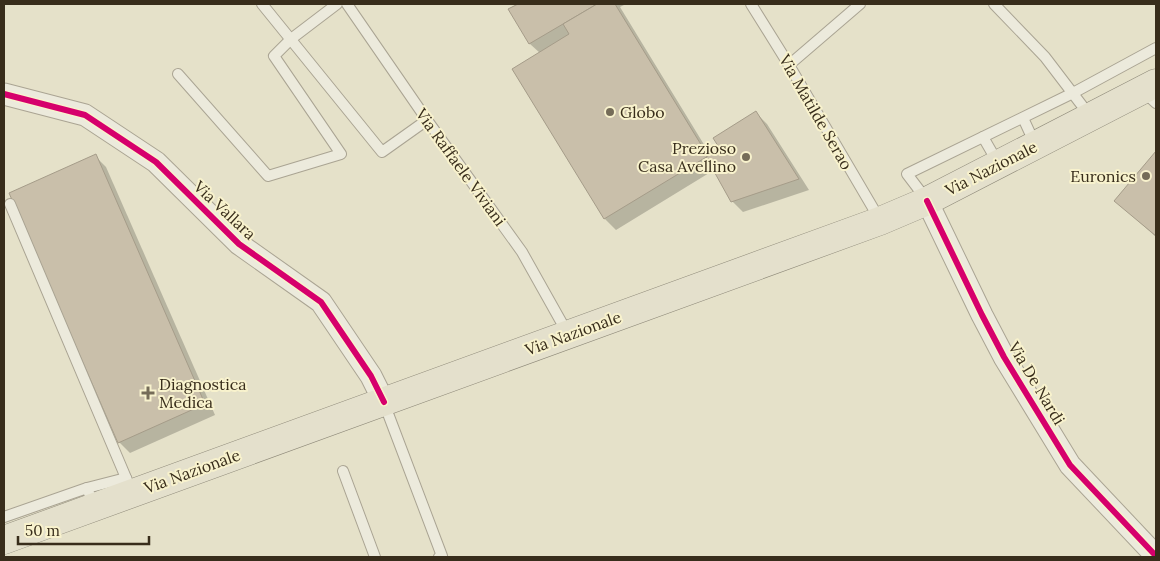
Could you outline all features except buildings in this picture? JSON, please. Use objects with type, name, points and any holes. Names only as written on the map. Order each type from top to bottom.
[{"type":"main road","name":"Via Nazionale","points":[[4,540],[91,498],[384,402],[880,221],[927,201],[1091,117],[1152,92]]},
{"type":"street","name":"Via Vallara","points":[[4,94],[85,114],[156,162],[239,244],[321,302],[372,376],[384,402]]},
{"type":"street","name":"Via De Nardi","points":[[927,201],[1004,357],[1070,465],[1156,556]]},
{"type":"lane","points":[[262,4],[382,152],[427,120]]},
{"type":"lane","points":[[178,74],[268,176],[341,154],[274,56],[291,40],[337,4]]},
{"type":"lane","name":"Via Raffaele Viviani","points":[[348,4],[427,120],[522,252],[568,335]]},
{"type":"lane","name":"Via Matilde Serao","points":[[751,4],[880,221]]},
{"type":"lane","points":[[789,65],[860,4]]},
{"type":"lane","points":[[994,4],[1045,57],[1091,117]]},
{"type":"lane","points":[[927,201],[907,174],[1073,94],[1156,48]]},
{"type":"lane","points":[[1023,118],[1036,145]]},
{"type":"lane","points":[[983,137],[998,164]]},
{"type":"lane","points":[[10,204],[129,485]]},
{"type":"lane","points":[[384,402],[442,556],[439,557]]},
{"type":"lane","points":[[343,470],[375,557]]},
{"type":"lane","points":[[4,517],[91,498]]},
{"type":"cycle path","points":[[4,94],[85,115],[156,162],[239,244],[321,302],[371,376],[384,402]]},
{"type":"cycle path","points":[[927,201],[1004,357],[1070,465],[1156,556]]},
{"type":"place","name":"Globo","points":[[610,112]]},
{"type":"place","name":"Prezioso Casa Avellino","points":[[746,157]]},
{"type":"place","name":"Euronics","points":[[1146,176]]},
{"type":"place","name":"Diagnostica Medica","points":[[148,393]]}]
